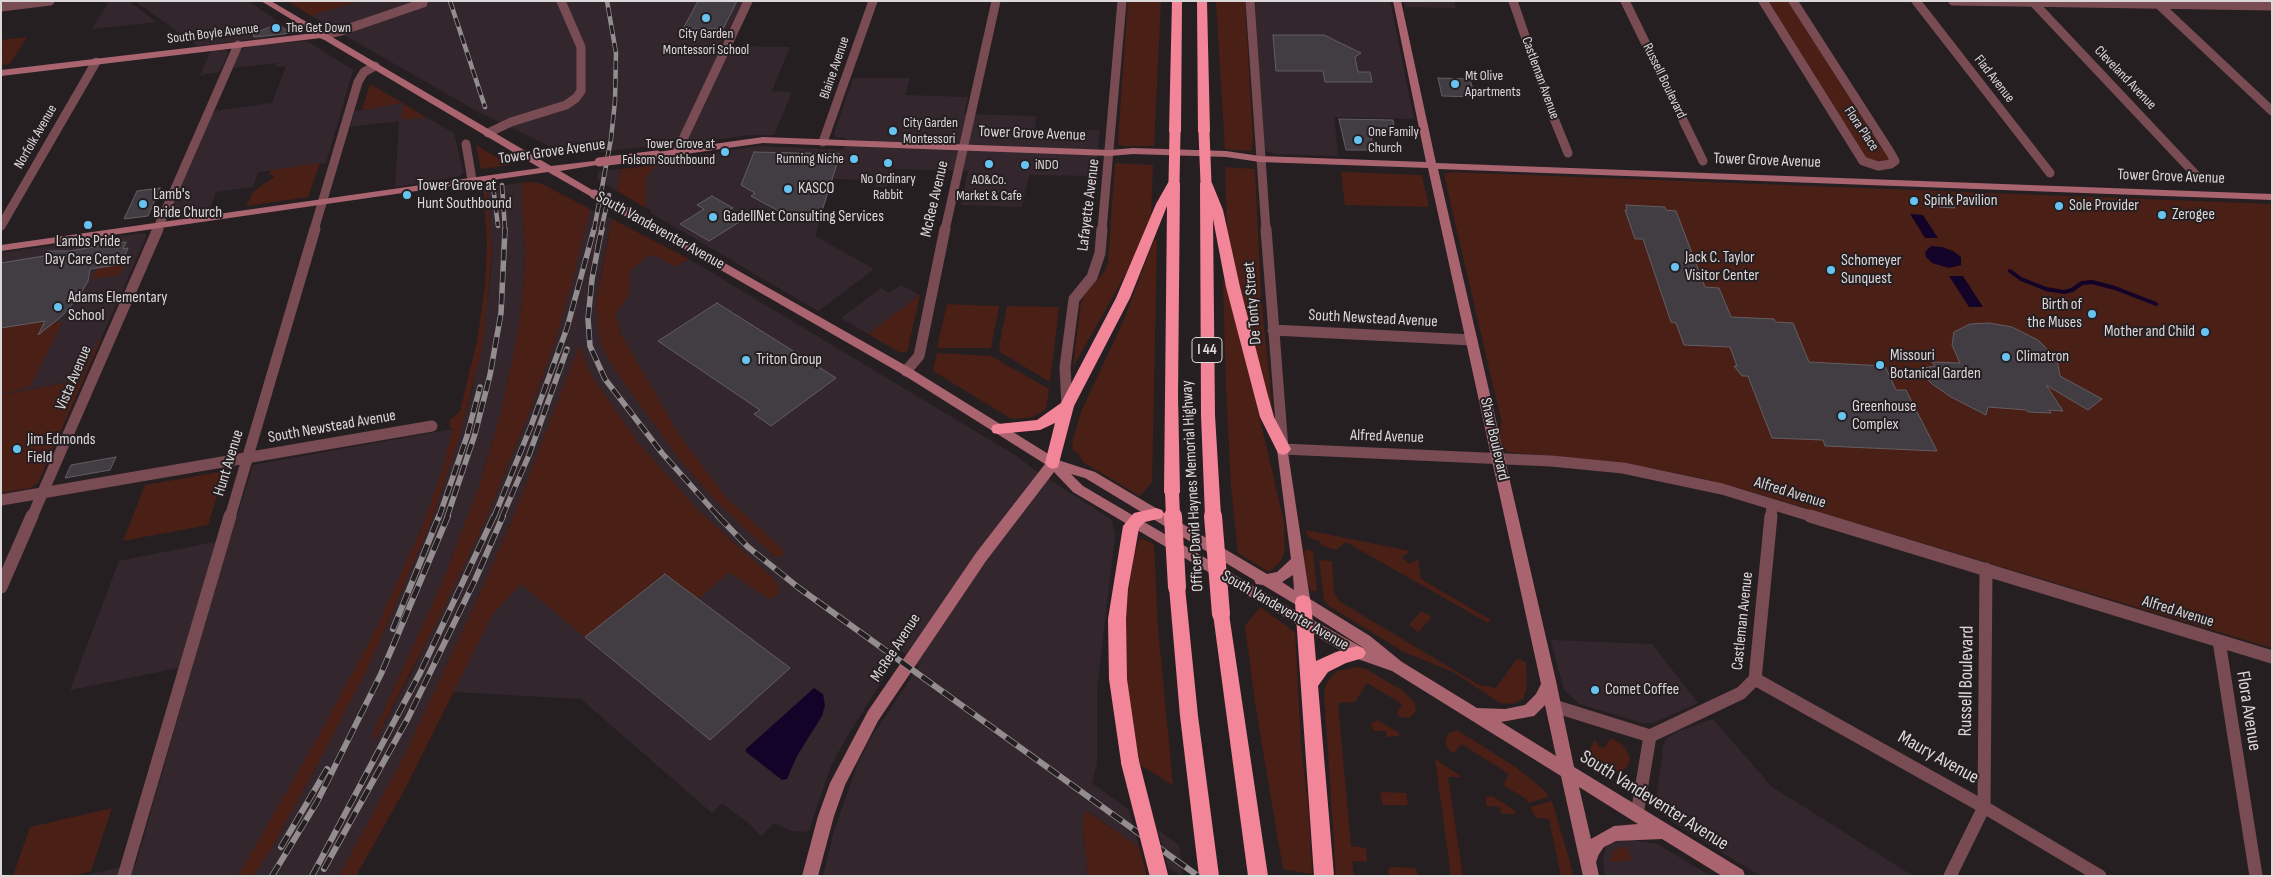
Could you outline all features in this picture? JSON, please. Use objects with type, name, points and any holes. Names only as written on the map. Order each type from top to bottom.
[{"type":"highway","name":"Officer David Haynes Memorial Highway","points":[[1177,1],[1171,395],[1172,492],[1189,716],[1208,876]]},
{"type":"highway","name":"Officer David Haynes Memorial Highway","points":[[1202,1],[1208,415],[1213,516],[1221,614],[1232,703],[1258,876]]},
{"type":"highway","points":[[1053,463],[1067,406],[1123,298],[1162,204],[1174,183]]},
{"type":"highway","points":[[1206,184],[1217,210],[1233,287],[1267,417],[1283,449]]},
{"type":"highway","points":[[998,428],[1040,424],[1051,419],[1067,406]]},
{"type":"highway","points":[[1156,514],[1140,517],[1134,522],[1126,544],[1117,619],[1118,679],[1130,762],[1159,876]]},
{"type":"highway","points":[[1303,602],[1324,876]]},
{"type":"highway","points":[[1309,687],[1315,675],[1322,667],[1340,658],[1357,653]]},
{"type":"street","points":[[1,7],[50,1]]},
{"type":"street","name":"South Vandeventer Avenue","points":[[265,1],[488,133],[906,372],[1053,463],[1078,488],[1228,578],[1357,653],[1397,666]]},
{"type":"street","points":[[488,133],[511,122],[566,105],[576,98],[580,91],[581,47],[561,1]]},
{"type":"street","points":[[677,152],[748,1]]},
{"type":"street","name":"Blaine Avenue","points":[[824,142],[872,1]]},
{"type":"street","name":"McRee Avenue","points":[[906,372],[919,356],[930,297],[965,147],[996,1]]},
{"type":"street","name":"Lafayette Avenue","points":[[1067,406],[1065,367],[1074,299],[1092,276],[1100,253],[1122,1]]},
{"type":"street","name":"De Tonty Street","points":[[1250,1],[1260,159],[1283,449],[1303,602]]},
{"type":"street","name":"Shaw Boulevard","points":[[1397,1],[1589,868]]},
{"type":"street","name":"Castleman Avenue","points":[[1513,1],[1568,153]]},
{"type":"street","name":"Russell Boulevard","points":[[1626,1],[1703,161]]},
{"type":"street","name":"Flora Place","points":[[1762,1],[1863,160],[1878,166],[1891,164],[1895,161],[1890,152],[1793,1]]},
{"type":"street","name":"Flad Avenue","points":[[1916,1],[2050,173]]},
{"type":"street","points":[[1953,1],[2272,6]]},
{"type":"street","name":"Cleveland Avenue","points":[[2033,2],[2196,176]]},
{"type":"street","name":"South Boyle Avenue","points":[[1,73],[323,35],[341,31],[423,3]]},
{"type":"street","points":[[2156,3],[2272,111]]},
{"type":"street","name":"Vista Avenue","points":[[1,587],[238,45]]},
{"type":"street","name":"Norfolk Avenue","points":[[1,226],[96,62]]},
{"type":"street","name":"Hunt Avenue","points":[[124,876],[358,82],[361,76],[374,66]]},
{"type":"street","name":"Tower Grove Avenue","points":[[1,248],[754,141],[1110,153],[1130,158],[1198,161],[1241,162],[1260,159],[2272,197]]},
{"type":"street","points":[[466,144],[472,180]]},
{"type":"street","name":"South Newstead Avenue","points":[[1273,330],[1472,340]]},
{"type":"street","name":"South Newstead Avenue","points":[[1,500],[432,426]]},
{"type":"street","name":"Alfred Avenue","points":[[1283,449],[1498,458],[1594,465],[1650,472],[1699,483],[2272,657]]},
{"type":"street","name":"South Vandeventer Avenue","points":[[1053,463],[1090,474],[1303,602],[1365,640],[1397,666],[1737,876]]},
{"type":"street","name":"McRee Avenue","points":[[810,876],[826,816],[838,783],[873,716],[981,557],[1053,463]]},
{"type":"street","name":"Castleman Avenue","points":[[1650,736],[1741,693],[1755,679],[1772,505]]},
{"type":"street","points":[[1228,578],[1264,580],[1280,576],[1293,567],[1298,559]]},
{"type":"street","name":"Russell Boulevard","points":[[1950,876],[1984,807],[1986,569]]},
{"type":"street","name":"Flora Avenue","points":[[2218,641],[2256,876]]},
{"type":"street","name":"Maury Avenue","points":[[1755,679],[1984,807],[2100,876]]},
{"type":"street","points":[[1476,714],[1505,716],[1528,711],[1542,698],[1548,681]]},
{"type":"street","points":[[1554,706],[1650,736],[1638,814]]},
{"type":"street","points":[[1589,868],[1592,849],[1598,842],[1614,834],[1640,830],[1666,832]]},
{"type":"shaded area","points":[[109,1],[129,1],[156,22],[92,29]]},
{"type":"shaded area","points":[[135,1],[249,1],[292,32],[282,36],[198,46]]},
{"type":"shaded area","points":[[288,1],[358,1],[311,16]]},
{"type":"shaded area","points":[[358,1],[743,1],[720,46],[790,47],[772,91],[792,92],[774,135],[749,135],[666,147],[660,145],[600,152],[570,152],[555,149],[473,109],[311,16]]},
{"type":"shaded area","points":[[1128,1],[1161,1],[1154,146],[1119,145],[1118,140]]},
{"type":"shaded area","points":[[1216,1],[1245,1],[1253,139],[1251,151],[1225,149]]},
{"type":"shaded area","points":[[1255,1],[1390,1],[1414,119],[1334,117],[1338,156],[1275,154],[1266,151],[1264,148]]},
{"type":"shaded area","points":[[1404,1],[1454,1],[1456,8],[1406,7]]},
{"type":"shaded area","points":[[1763,1],[1793,1],[1895,161],[1870,164]]},
{"type":"shaded area","points":[[27,37],[10,64],[1,65],[3,53],[1,53],[1,40]]},
{"type":"shaded area","points":[[307,41],[353,70],[326,163],[258,172],[253,187],[216,192],[208,214],[171,219],[169,214],[213,111],[272,103],[286,66],[276,67],[277,63],[232,68],[241,50],[249,46]]},
{"type":"shaded area","points":[[222,50],[228,53],[219,72],[200,75],[211,51]]},
{"type":"shaded area","points":[[853,78],[910,78],[905,95],[968,97],[964,114],[1036,116],[1035,129],[1100,130],[1095,176],[1029,175],[1022,207],[961,205],[968,171],[892,169],[887,187],[875,187],[877,180],[833,179],[815,236],[874,269],[818,311],[651,213],[651,210],[646,208],[646,180],[656,161],[759,146],[843,150],[847,138],[835,137],[834,134]]},
{"type":"shaded area","points":[[370,84],[403,103],[362,110]]},
{"type":"shaded area","points":[[403,103],[403,119],[427,118],[454,133],[463,172],[460,176],[395,187],[399,121],[350,127],[355,111]]},
{"type":"shaded area","points":[[403,103],[427,118],[402,119]]},
{"type":"shaded area","points":[[476,145],[509,165],[481,169]]},
{"type":"shaded area","points":[[320,163],[308,197],[246,206],[254,191],[274,177],[274,175],[269,175],[271,170]]},
{"type":"shaded area","points":[[1115,163],[1153,165],[1151,216],[1140,249],[1073,367],[1081,303],[1085,294],[1105,271],[1108,262]]},
{"type":"shaded area","points":[[656,165],[646,180],[646,208],[617,191],[621,169]]},
{"type":"shaded area","points":[[1225,167],[1255,169],[1261,295],[1272,405],[1269,406],[1234,265],[1227,229]]},
{"type":"shaded area","points":[[621,169],[617,191],[597,179],[598,171]]},
{"type":"shaded area","points":[[1341,172],[1422,175],[1429,207],[1345,205]]},
{"type":"shaded area","name":"Missouri Botanical Garden","points":[[1450,172],[2272,204],[2272,648],[1746,490],[1696,477],[1619,462],[1507,452],[1503,447],[1498,428],[1502,424],[1444,175]]},
{"type":"shaded area","points":[[521,183],[525,252],[524,280],[518,333],[500,416],[479,486],[444,578],[372,738],[378,735],[410,676],[486,519],[528,416],[555,342],[590,209],[612,219],[600,278],[598,328],[602,347],[615,370],[680,460],[716,501],[774,556],[781,548],[725,496],[679,435],[621,334],[615,314],[629,295],[630,271],[649,255],[658,257],[675,267],[689,259],[1018,457],[1112,520],[1115,536],[1097,688],[1097,764],[1092,783],[1129,810],[1139,847],[1086,810],[1083,828],[1088,876],[823,876],[834,831],[857,766],[869,741],[919,666],[898,648],[878,673],[884,678],[846,738],[831,766],[809,830],[805,832],[792,831],[774,823],[761,836],[752,826],[722,803],[712,813],[581,699],[453,692],[492,615],[521,583],[654,490],[773,578],[696,508],[638,442],[591,375],[579,347],[511,522],[479,595],[404,756],[339,876],[253,876],[271,849],[368,668],[432,520],[473,388],[490,282],[492,252],[487,187]]},
{"type":"shaded area","points":[[521,183],[540,183],[590,209],[571,286],[555,342],[528,416],[486,519],[441,614],[378,735],[374,739],[371,738],[444,578],[479,486],[500,416],[518,333],[524,280],[525,252]]},
{"type":"shaded area","points":[[483,187],[487,187],[492,252],[483,345],[459,438],[432,520],[368,668],[313,773],[271,849],[253,876],[238,876],[319,735],[376,629],[422,527],[442,471],[453,429],[449,427],[450,420],[460,411],[477,341],[485,287],[487,240]]},
{"type":"shaded area","points":[[1910,214],[1923,215],[1938,238],[1925,238]]},
{"type":"shaded area","points":[[612,219],[689,259],[675,267],[658,257],[649,255],[630,271],[629,295],[615,314],[621,334],[679,435],[725,496],[781,548],[784,553],[780,557],[774,556],[716,501],[680,460],[615,370],[602,347],[596,302]]},
{"type":"shaded area","name":"Adams Elementary School","points":[[146,234],[146,237],[82,382],[75,384],[68,382],[1,395],[1,253]]},
{"type":"shaded area","points":[[1154,240],[1157,240],[1152,482],[1140,496],[1083,462],[1078,453],[1072,450],[1081,412],[1123,322]]},
{"type":"shaded area","points":[[1931,246],[1953,251],[1961,257],[1961,265],[1949,268],[1932,263],[1926,257],[1925,252]]},
{"type":"shaded area","points":[[133,254],[129,263],[124,264],[120,275],[92,279],[97,268],[117,265],[120,259],[124,259],[126,255]]},
{"type":"shaded area","points":[[1949,276],[1963,276],[1983,307],[1969,307]]},
{"type":"shaded area","points":[[1227,280],[1284,522],[1285,551],[1280,562],[1269,572],[1238,553],[1231,486],[1226,389],[1223,281]]},
{"type":"shaded area","points":[[901,285],[920,295],[868,334],[841,318],[881,288],[889,293]]},
{"type":"shaded area","points":[[920,295],[907,352],[899,352],[868,334]]},
{"type":"shaded area","points":[[947,304],[999,306],[991,348],[937,348]]},
{"type":"shaded area","points":[[1007,306],[1059,307],[1050,382],[1000,352],[999,347]]},
{"type":"shaded area","points":[[46,319],[41,330],[54,322],[62,323],[30,387],[1,394],[1,333],[5,326]]},
{"type":"shaded area","points":[[98,340],[101,340],[38,483],[30,488],[1,493],[1,395],[69,382],[79,383]]},
{"type":"shaded area","points":[[579,346],[591,375],[638,442],[696,508],[773,578],[780,588],[778,595],[769,599],[729,572],[698,599],[665,574],[585,637],[521,584],[492,615],[406,787],[356,876],[339,876],[404,756],[479,595],[511,522]]},
{"type":"shaded area","points":[[937,353],[991,356],[1049,389],[1046,409],[1033,417],[1010,418],[933,371]]},
{"type":"shaded area","points":[[453,429],[442,471],[422,527],[376,629],[319,735],[238,876],[81,876],[136,864],[193,665],[70,690],[119,561],[230,539],[253,465]]},
{"type":"shaded area","points":[[225,471],[208,525],[123,541],[145,485]]},
{"type":"shaded area","points":[[1306,530],[1410,551],[1402,557],[1409,564],[1418,559],[1421,579],[1491,620],[1488,623],[1346,542],[1336,550],[1321,545],[1320,542],[1308,537]]},
{"type":"shaded area","points":[[1140,538],[1154,544],[1158,628],[1173,785],[1140,765],[1130,711],[1126,668],[1126,611],[1134,552]]},
{"type":"shaded area","points":[[1306,549],[1313,551],[1317,591],[1311,591],[1308,584],[1304,553]]},
{"type":"shaded area","points":[[1319,560],[1332,561],[1334,592],[1339,601],[1479,685],[1496,688],[1516,660],[1519,659],[1526,662],[1527,687],[1523,699],[1513,704],[1500,703],[1453,672],[1404,652],[1329,606],[1324,600]]},
{"type":"shaded area","points":[[1260,607],[1295,632],[1301,746],[1309,814],[1312,874],[1283,869],[1256,709],[1245,626]]},
{"type":"shaded area","points":[[1421,611],[1431,618],[1418,632],[1409,625]]},
{"type":"shaded area","points":[[1551,640],[1652,644],[1698,703],[1653,723],[1643,723],[1579,704],[1564,690]]},
{"type":"shaded area","points":[[1358,667],[1366,669],[1403,691],[1414,702],[1416,711],[1409,718],[1400,717],[1397,713],[1402,704],[1367,683],[1355,702],[1338,703],[1351,846],[1366,848],[1367,862],[1352,861],[1354,876],[1336,876],[1324,691],[1327,682],[1337,671]]},
{"type":"shaded area","points":[[814,688],[823,694],[825,705],[822,716],[797,756],[787,779],[782,780],[746,752],[746,749]]},
{"type":"shaded area","points":[[1713,719],[1771,786],[1913,876],[1760,876],[1673,822],[1664,814],[1657,798],[1663,746],[1666,739],[1677,732]]},
{"type":"shaded area","points":[[1377,720],[1398,732],[1400,736],[1387,737],[1386,731],[1374,731],[1371,724]]},
{"type":"shaded area","points":[[1457,730],[1517,768],[1545,791],[1549,797],[1528,803],[1526,799],[1505,786],[1504,783],[1509,774],[1461,744],[1454,753],[1449,750],[1446,746],[1446,739],[1449,733]]},
{"type":"shaded area","points":[[1611,738],[1623,745],[1630,757],[1629,764],[1621,772],[1604,770],[1594,762],[1590,754],[1590,749],[1595,740],[1600,747],[1604,748]]},
{"type":"shaded area","points":[[1435,759],[1462,777],[1448,777],[1463,876],[1451,876]]},
{"type":"shaded area","points":[[1381,792],[1406,793],[1408,805],[1383,805]]},
{"type":"shaded area","points":[[1492,796],[1514,810],[1516,814],[1501,814],[1500,807],[1486,806],[1486,797]]},
{"type":"shaded area","points":[[1552,801],[1573,876],[1561,876],[1549,819],[1536,818],[1530,807]]},
{"type":"shaded area","points":[[112,808],[91,871],[72,876],[13,876],[30,827]]},
{"type":"shaded area","points":[[1085,810],[1139,847],[1147,876],[1088,876],[1083,828]]},
{"type":"shaded area","points":[[1158,830],[1179,845],[1183,876],[1168,868]]},
{"type":"shaded area","points":[[1631,840],[1657,844],[1711,876],[1605,876],[1603,859],[1606,847],[1611,843]]},
{"type":"shaded area","points":[[1625,846],[1633,860],[1610,862],[1613,851]]},
{"type":"shaded area","points":[[1390,867],[1416,868],[1418,876],[1389,876],[1388,869]]},
{"type":"building","points":[[698,1],[737,1],[723,29],[683,29]]},
{"type":"building","name":"The Get Down","points":[[277,24],[291,33],[254,37],[253,34]]},
{"type":"building","points":[[1273,35],[1324,35],[1361,53],[1355,57],[1358,72],[1370,72],[1372,82],[1325,82],[1323,71],[1276,71]]},
{"type":"building","name":"Mt Olive Apartments","points":[[1438,78],[1470,79],[1475,97],[1442,96]]},
{"type":"building","name":"One Family Church","points":[[1339,119],[1393,120],[1395,131],[1370,130],[1374,150],[1346,150]]},
{"type":"building","name":"KASCO","points":[[754,152],[840,154],[819,220],[795,220],[751,196],[755,193],[741,185]]},
{"type":"building","name":"Lamb's Bride Church","points":[[160,188],[148,216],[124,219],[137,191]]},
{"type":"building","name":"GadellNet Consulting Services","points":[[712,196],[733,208],[725,212],[741,221],[709,241],[680,224],[704,209],[697,205]]},
{"type":"building","points":[[1933,197],[1949,198],[1955,208],[1939,207]]},
{"type":"building","points":[[1626,205],[1665,207],[1666,210],[1676,211],[1705,287],[1719,288],[1731,317],[1774,319],[1775,322],[1793,323],[1809,362],[1885,366],[1896,390],[1906,390],[1937,451],[1825,446],[1823,440],[1772,438],[1748,376],[1742,376],[1734,366],[1737,366],[1730,347],[1684,345],[1676,323],[1671,322],[1643,239],[1635,239],[1625,210],[1627,210]]},
{"type":"building","name":"Adams Elementary School","points":[[126,242],[123,249],[128,248],[124,258],[119,259],[116,265],[90,269],[88,281],[80,295],[62,316],[38,335],[45,321],[1,328],[1,263],[44,256],[47,251],[69,251]]},
{"type":"building","name":"Triton Group","points":[[717,303],[836,378],[771,426],[754,414],[760,410],[658,341]]},
{"type":"building","points":[[1989,323],[2012,327],[2038,340],[2057,359],[2060,376],[2102,399],[2088,410],[2046,385],[2063,411],[2049,410],[2051,413],[2028,412],[2027,410],[1988,407],[1986,415],[1951,397],[1932,384],[1917,369],[1935,366],[1932,362],[1960,363],[1952,345],[1954,332],[1970,324]]},
{"type":"building","points":[[116,457],[110,470],[65,478],[71,465]]},
{"type":"building","points":[[665,574],[790,668],[710,740],[585,637]]},
{"type":"waterway","points":[[2010,271],[2021,279],[2046,289],[2064,292],[2072,290],[2082,283],[2092,282],[2115,288],[2156,304]]},
{"type":"railway","points":[[450,1],[485,107]]},
{"type":"railway","points":[[594,230],[611,139],[615,101],[616,53],[607,1]]},
{"type":"railway","points":[[502,185],[505,230]]},
{"type":"railway","points":[[493,186],[498,226]]},
{"type":"railway","points":[[601,230],[609,195]]},
{"type":"railway","points":[[494,517],[531,426],[567,328],[594,229]]},
{"type":"railway","points":[[598,246],[602,229]]},
{"type":"railway","points":[[447,517],[475,434],[490,375],[501,313],[505,230]]},
{"type":"railway","points":[[599,242],[592,279],[588,319],[590,346],[605,379],[662,453],[719,517]]},
{"type":"railway","points":[[502,517],[529,455],[567,349]]},
{"type":"railway","points":[[439,517],[467,436],[480,387]]},
{"type":"railway","points":[[393,629],[439,516]]},
{"type":"railway","points":[[272,876],[317,802],[381,674],[448,516]]},
{"type":"railway","points":[[312,876],[420,673],[494,516]]},
{"type":"railway","points":[[324,869],[408,718],[475,580],[503,516]]},
{"type":"railway","points":[[718,516],[748,547],[799,588],[1198,876]]},
{"type":"railway","points":[[281,847],[327,769]]},
{"type":"place","name":"City Garden Montessori School","points":[[706,18]]},
{"type":"place","name":"The Get Down","points":[[276,28]]},
{"type":"place","name":"Mt Olive Apartments","points":[[1455,84]]},
{"type":"place","name":"City Garden Montessori","points":[[893,131]]},
{"type":"place","name":"One Family Church","points":[[1358,140]]},
{"type":"place","name":"Tower Grove at Folsom Southbound","points":[[725,152]]},
{"type":"place","name":"Running Niche","points":[[854,159]]},
{"type":"place","name":"No Ordinary Rabbit","points":[[888,163]]},
{"type":"place","name":"AO&Co. Market & Cafe","points":[[989,164]]},
{"type":"place","name":"iNDO","points":[[1025,165]]},
{"type":"place","name":"KASCO","points":[[788,189]]},
{"type":"place","name":"Tower Grove at Hunt Southbound","points":[[407,195]]},
{"type":"place","name":"Spink Pavilion","points":[[1914,201]]},
{"type":"place","name":"Lamb's Bride Church","points":[[143,204]]},
{"type":"place","name":"Sole Provider","points":[[2059,206]]},
{"type":"place","name":"Zerogee","points":[[2162,215]]},
{"type":"place","name":"GadellNet Consulting Services","points":[[713,217]]},
{"type":"place","name":"Lambs Pride Day Care Center","points":[[88,225]]},
{"type":"place","name":"Jack C. Taylor Visitor Center","points":[[1675,267]]},
{"type":"place","name":"Schomeyer Sunquest","points":[[1831,270]]},
{"type":"place","name":"Adams Elementary School","points":[[58,307]]},
{"type":"place","name":"Birth of the Muses","points":[[2092,314]]},
{"type":"place","name":"Mother and Child","points":[[2205,332]]},
{"type":"place","name":"Climatron","points":[[2006,357]]},
{"type":"place","name":"Triton Group","points":[[746,360]]},
{"type":"place","name":"Missouri Botanical Garden","points":[[1880,365]]},
{"type":"place","name":"Greenhouse Complex","points":[[1842,416]]},
{"type":"place","name":"Jim Edmonds Field","points":[[17,449]]},
{"type":"place","name":"Comet Coffee","points":[[1595,690]]}]
